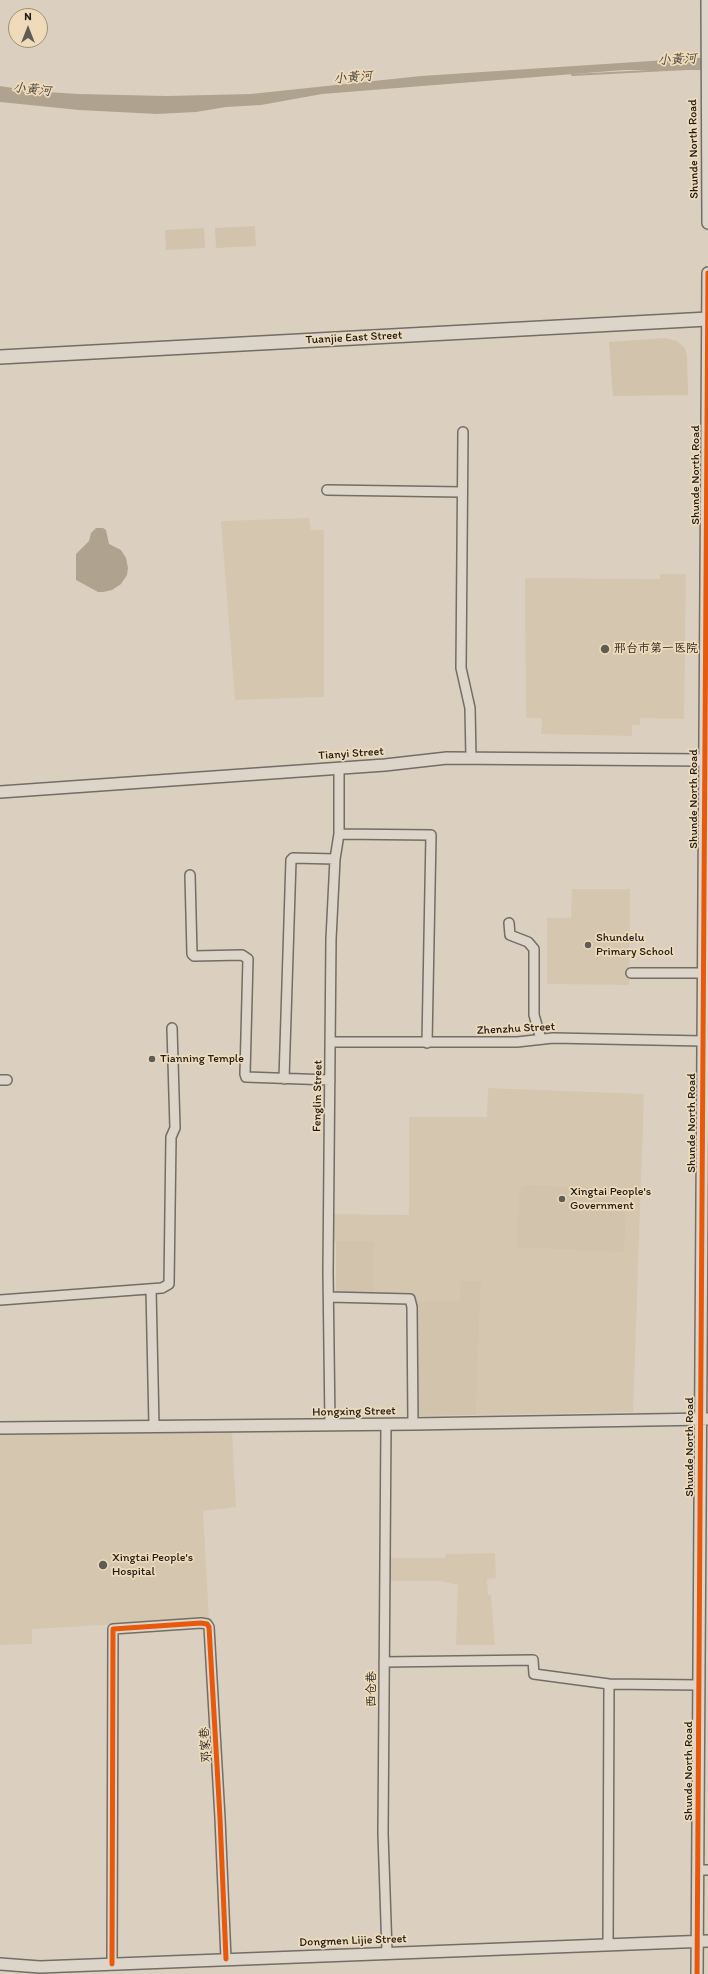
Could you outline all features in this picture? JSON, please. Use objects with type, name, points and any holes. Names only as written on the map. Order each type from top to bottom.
[{"type":"main road","name":"Tuanjie East Street","points":[[0,348],[708,310]]},
{"type":"main road","name":"Tuanjie East Street","points":[[0,357],[708,319]]},
{"type":"street","name":"Shunde North Road","points":[[707,0],[708,223]]},
{"type":"street","name":"Shunde North Road","points":[[697,1974],[703,1941],[703,1870],[698,1685],[704,1419],[705,1233],[702,1041],[708,273]]},
{"type":"street","points":[[463,432],[461,668],[470,708],[471,758]]},
{"type":"street","points":[[327,490],[462,492]]},
{"type":"street","name":"Tianyi Street","points":[[0,792],[471,758],[704,760]]},
{"type":"street","name":"Fenglin Street","points":[[330,1425],[329,1297],[331,939],[335,860],[339,834],[339,768]]},
{"type":"street","points":[[339,834],[431,835],[427,1043]]},
{"type":"street","points":[[284,1079],[291,860],[292,858],[335,860]]},
{"type":"street","points":[[190,874],[192,954],[194,956],[242,955],[248,959],[245,1074],[249,1078],[330,1080]]},
{"type":"street","points":[[509,923],[510,935],[528,942],[534,949],[534,1015],[541,1039]]},
{"type":"street","points":[[631,973],[703,974]]},
{"type":"street","points":[[0,1300],[151,1289],[166,1287],[170,1282],[171,1137],[175,1128],[172,1028]]},
{"type":"street","name":"Zhenzhu Street","points":[[331,1042],[517,1042],[541,1039],[702,1041]]},
{"type":"street","points":[[151,1289],[154,1426]]},
{"type":"street","points":[[329,1297],[410,1299],[412,1307],[413,1424]]},
{"type":"street","name":"Hongxing Street","points":[[0,1428],[413,1424],[704,1419]]},
{"type":"street","name":"西仓巷","points":[[386,1424],[383,1833],[387,1952]]},
{"type":"street","name":"邓家巷","points":[[112,1964],[113,1629],[201,1623],[208,1624],[209,1627],[220,1818],[226,1959]]},
{"type":"street","points":[[384,1662],[533,1660],[534,1674],[609,1684],[698,1685]]},
{"type":"street","points":[[608,1944],[609,1684]]},
{"type":"street","name":"Dongmen Lijie Street","points":[[0,1964],[29,1967],[703,1941]]},
{"type":"shaded area","points":[[255,226],[256,246],[216,248],[215,228]]},
{"type":"shaded area","points":[[204,228],[205,248],[166,250],[165,230]]},
{"type":"shaded area","points":[[665,338],[677,341],[685,348],[687,357],[688,395],[613,396],[609,342]]},
{"type":"shaded area","points":[[309,518],[311,530],[324,530],[324,697],[235,700],[221,521]]},
{"type":"shaded area","name":"邢台市第一医院","points":[[660,574],[686,574],[684,719],[640,718],[640,725],[632,725],[632,736],[541,734],[542,718],[526,718],[525,578],[660,579]]},
{"type":"shaded area","name":"Shundelu Primary School","points":[[572,889],[630,889],[629,985],[547,984],[547,918],[571,918]]},
{"type":"shaded area","name":"Xingtai People's Government","points":[[488,1088],[644,1094],[633,1412],[476,1415],[481,1281],[460,1302],[414,1302],[414,1294],[374,1294],[374,1241],[332,1241],[332,1214],[409,1215],[409,1117],[487,1117]]},
{"type":"shaded area","points":[[524,1185],[623,1189],[626,1195],[624,1252],[517,1247],[519,1192],[521,1187]]},
{"type":"shaded area","points":[[336,1241],[374,1241],[374,1294],[336,1293]]},
{"type":"shaded area","points":[[460,1281],[481,1281],[476,1415],[416,1416],[414,1302],[460,1302]]},
{"type":"shaded area","name":"Xingtai People's Hospital","points":[[232,1432],[236,1507],[203,1511],[209,1619],[32,1629],[32,1644],[0,1645],[0,1434]]},
{"type":"shaded area","points":[[495,1553],[496,1578],[487,1579],[488,1595],[491,1595],[495,1645],[456,1645],[458,1585],[441,1581],[390,1581],[390,1558],[445,1558],[446,1554]]},
{"type":"water","points":[[708,58],[708,70],[624,70],[322,94],[261,105],[226,107],[196,112],[157,114],[79,110],[0,102],[0,86],[32,91],[78,94],[167,96],[251,94],[421,76]]},
{"type":"water","points":[[96,528],[103,528],[106,530],[109,544],[121,550],[126,558],[128,568],[127,575],[121,584],[112,590],[103,592],[98,592],[76,580],[76,554],[89,541],[91,533]]},
{"type":"waterway","name":"小黄河","points":[[572,75],[687,69]]},
{"type":"cycle path","points":[[697,1974],[708,273]]},
{"type":"cycle path","points":[[112,1964],[113,1629],[201,1623],[207,1624],[209,1627],[220,1818],[226,1959]]},
{"type":"place","name":"邢台市第一医院","points":[[605,649]]},
{"type":"place","name":"Shundelu Primary School","points":[[588,945]]},
{"type":"place","name":"Tianning Temple","points":[[152,1059]]},
{"type":"place","name":"Xingtai People's Government","points":[[562,1199]]},
{"type":"place","name":"Xingtai People's Hospital","points":[[103,1565]]}]
